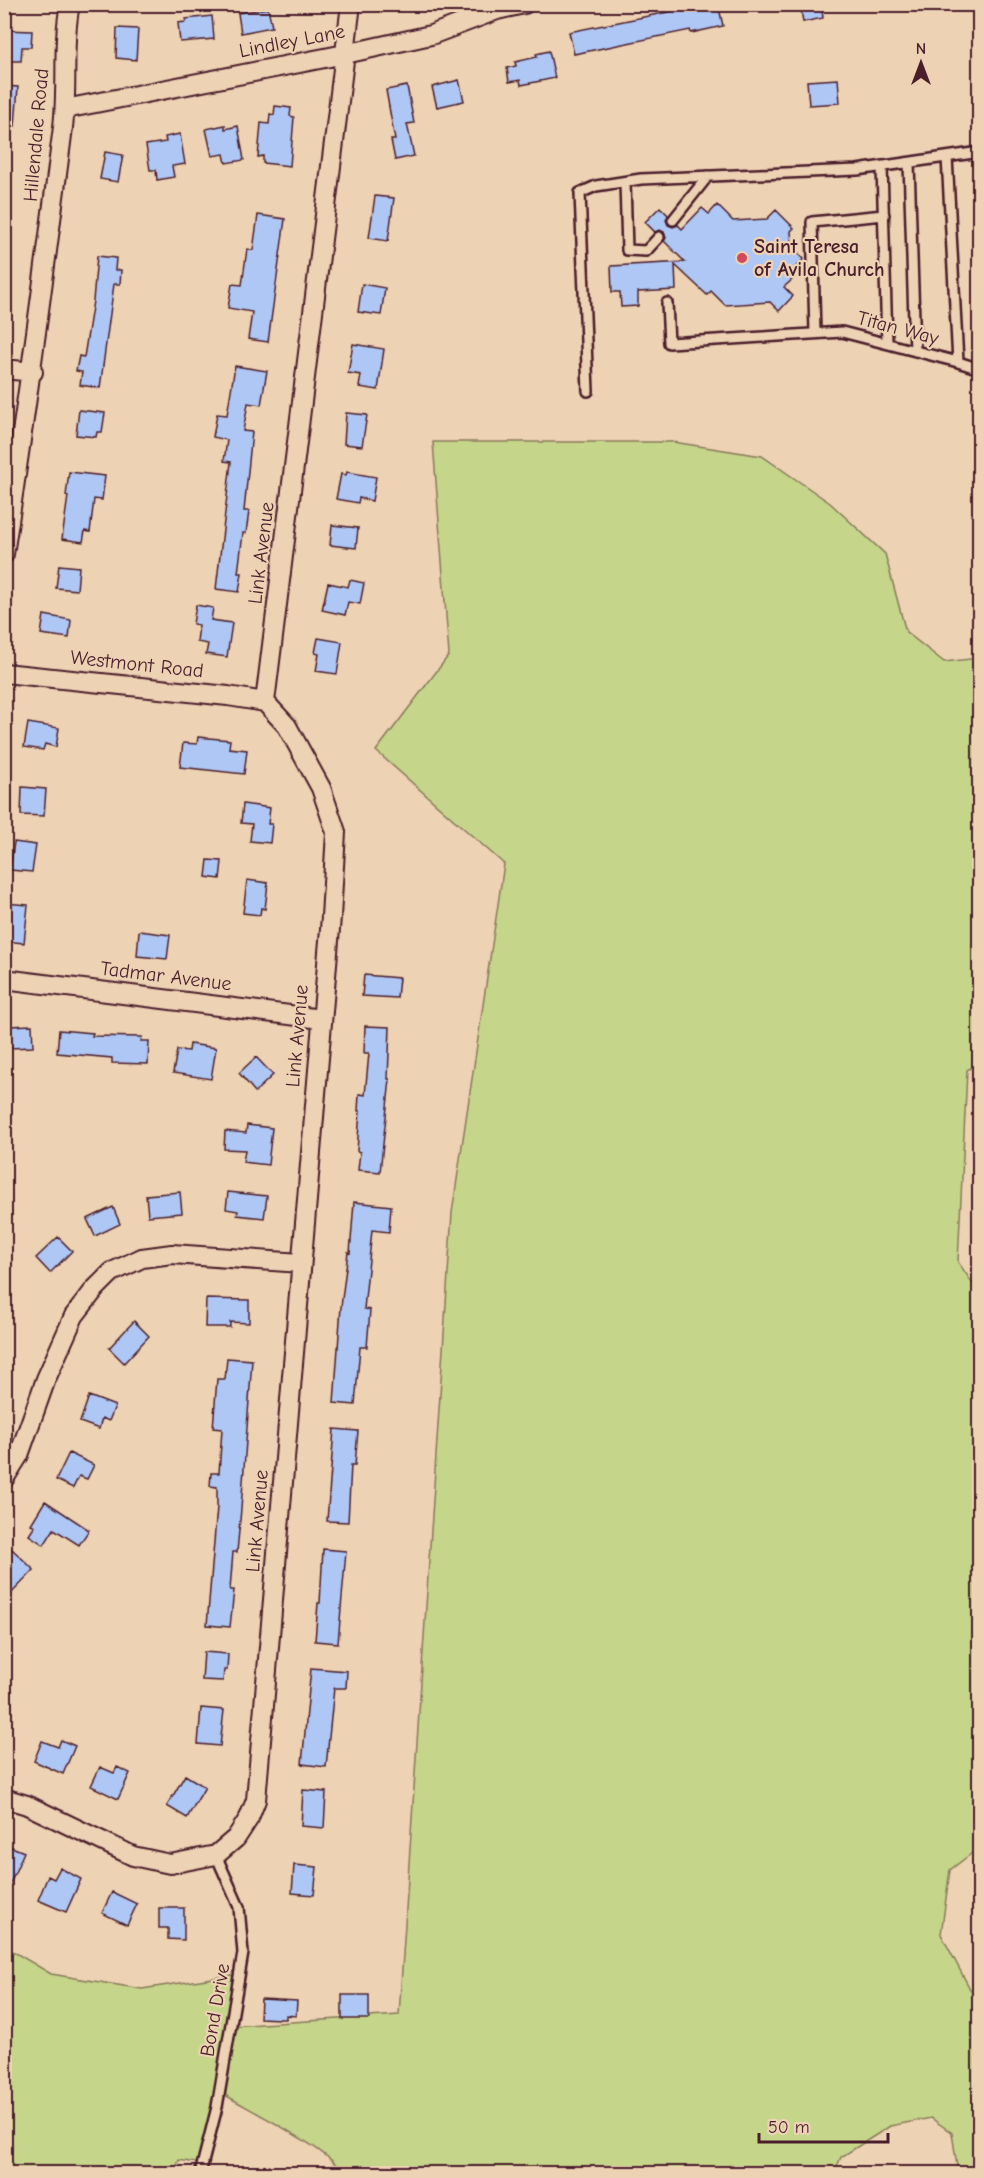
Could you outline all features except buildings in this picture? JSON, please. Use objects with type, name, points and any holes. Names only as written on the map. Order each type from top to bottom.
[{"type":"street","name":"Hillendale Road","points":[[4,554],[33,372],[65,109],[66,24],[70,4]]},
{"type":"street","name":"Link Avenue","points":[[216,1855],[236,1838],[249,1818],[256,1800],[331,917],[336,832],[321,788],[287,726],[265,702],[351,4]]},
{"type":"street","name":"Lindley Lane","points":[[65,109],[430,35],[497,10],[524,4]]},
{"type":"street","points":[[4,369],[33,372]]},
{"type":"street","name":"Westmont Road","points":[[4,673],[228,696],[265,702]]},
{"type":"street","name":"Tadmar Avenue","points":[[4,979],[321,1018]]},
{"type":"street","points":[[4,1479],[19,1455],[46,1379],[74,1316],[94,1289],[112,1272],[142,1258],[172,1254],[301,1263]]},
{"type":"street","points":[[4,1798],[27,1805],[134,1856],[170,1864],[216,1855]]},
{"type":"lane","points":[[588,392],[580,193],[596,186],[625,182],[857,170],[980,152]]},
{"type":"lane","points":[[947,157],[958,362]]},
{"type":"lane","points":[[909,163],[915,351]]},
{"type":"lane","points":[[882,166],[887,343]]},
{"type":"lane","points":[[673,220],[708,176]]},
{"type":"lane","points":[[625,182],[627,250],[646,251],[659,237]]},
{"type":"lane","points":[[815,333],[812,222],[884,215]]},
{"type":"lane","name":"Titan Way","points":[[667,303],[669,343],[842,332],[980,369]]},
{"type":"lane","name":"Bond Drive","points":[[200,2174],[217,2107],[243,1953],[239,1907],[216,1855]]},
{"type":"green space","points":[[433,442],[673,442],[762,456],[830,503],[885,554],[906,632],[944,662],[979,658],[980,1063],[967,1070],[958,1262],[980,1294],[980,1847],[950,1870],[941,1934],[979,2006],[979,2173],[958,2173],[952,2133],[931,2118],[890,2126],[841,2157],[834,2173],[342,2173],[323,2153],[220,2092],[202,2164],[179,2160],[174,2174],[5,2173],[4,1946],[51,1974],[142,1989],[239,1974],[231,2026],[399,2015],[452,1213],[504,864],[376,751],[449,655]]},
{"type":"place","name":"Saint Teresa of Avila Church","points":[[742,258]]}]
